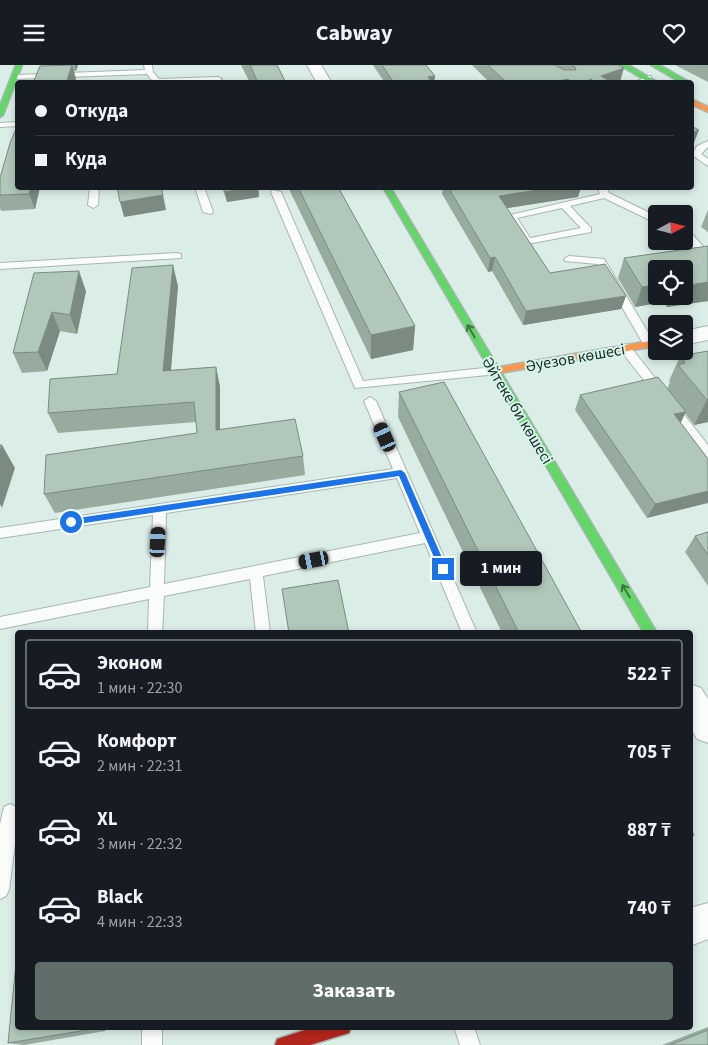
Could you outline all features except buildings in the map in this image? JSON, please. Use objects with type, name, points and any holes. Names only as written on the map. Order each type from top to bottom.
[{"type":"street","points":[[0,115],[19,65]]},
{"type":"street","points":[[314,65],[323,80]]},
{"type":"street","points":[[623,65],[652,80]]},
{"type":"street","points":[[654,65],[682,80]]},
{"type":"street","points":[[694,103],[708,110]]},
{"type":"street","name":"Әйтеке би көшесі","points":[[388,190],[649,630]]},
{"type":"street","points":[[693,336],[708,333]]},
{"type":"street","name":"Әуезов көшесі","points":[[494,371],[648,344]]},
{"type":"street","points":[[693,703],[708,728]]},
{"type":"street","points":[[693,926],[708,921]]},
{"type":"street","points":[[283,1045],[309,1032],[323,1030]]},
{"type":"lane","points":[[15,77],[93,74],[149,69],[156,80]]},
{"type":"lane","points":[[92,80],[93,74]]},
{"type":"lane","points":[[177,80],[218,78]]},
{"type":"lane","points":[[0,125],[15,124]]},
{"type":"lane","points":[[708,144],[700,148],[694,156],[708,163]]},
{"type":"lane","points":[[93,205],[96,190]]},
{"type":"lane","points":[[200,190],[208,212]]},
{"type":"lane","points":[[564,205],[588,230],[527,241],[511,216],[564,205],[603,191],[648,216]]},
{"type":"lane","points":[[276,192],[359,385],[494,371]]},
{"type":"lane","points":[[703,246],[708,258]]},
{"type":"lane","points":[[0,266],[177,256]]},
{"type":"lane","points":[[569,259],[600,261],[648,335]]},
{"type":"lane","points":[[625,348],[708,454]]},
{"type":"lane","points":[[370,401],[469,630]]},
{"type":"lane","points":[[0,533],[401,473]]},
{"type":"lane","points":[[155,630],[160,509]]},
{"type":"lane","points":[[0,623],[429,537]]},
{"type":"lane","points":[[256,572],[263,630]]},
{"type":"lane","points":[[0,890],[10,813]]},
{"type":"lane","points":[[152,1030],[152,1045]]},
{"type":"lane","points":[[465,1030],[470,1045]]},
{"type":"traffic: fast","points":[[0,115],[19,65]]},
{"type":"traffic: fast","points":[[623,65],[650,80]]},
{"type":"traffic: fast","points":[[654,65],[682,80]]},
{"type":"traffic: fast","points":[[388,190],[649,630]]},
{"type":"traffic: slow","points":[[694,103],[708,110]]},
{"type":"traffic: slow","points":[[494,371],[648,344]]},
{"type":"traffic: jam","points":[[283,1045],[333,1030]]},
{"type":"route","points":[[71,522],[401,473],[443,569]]}]
